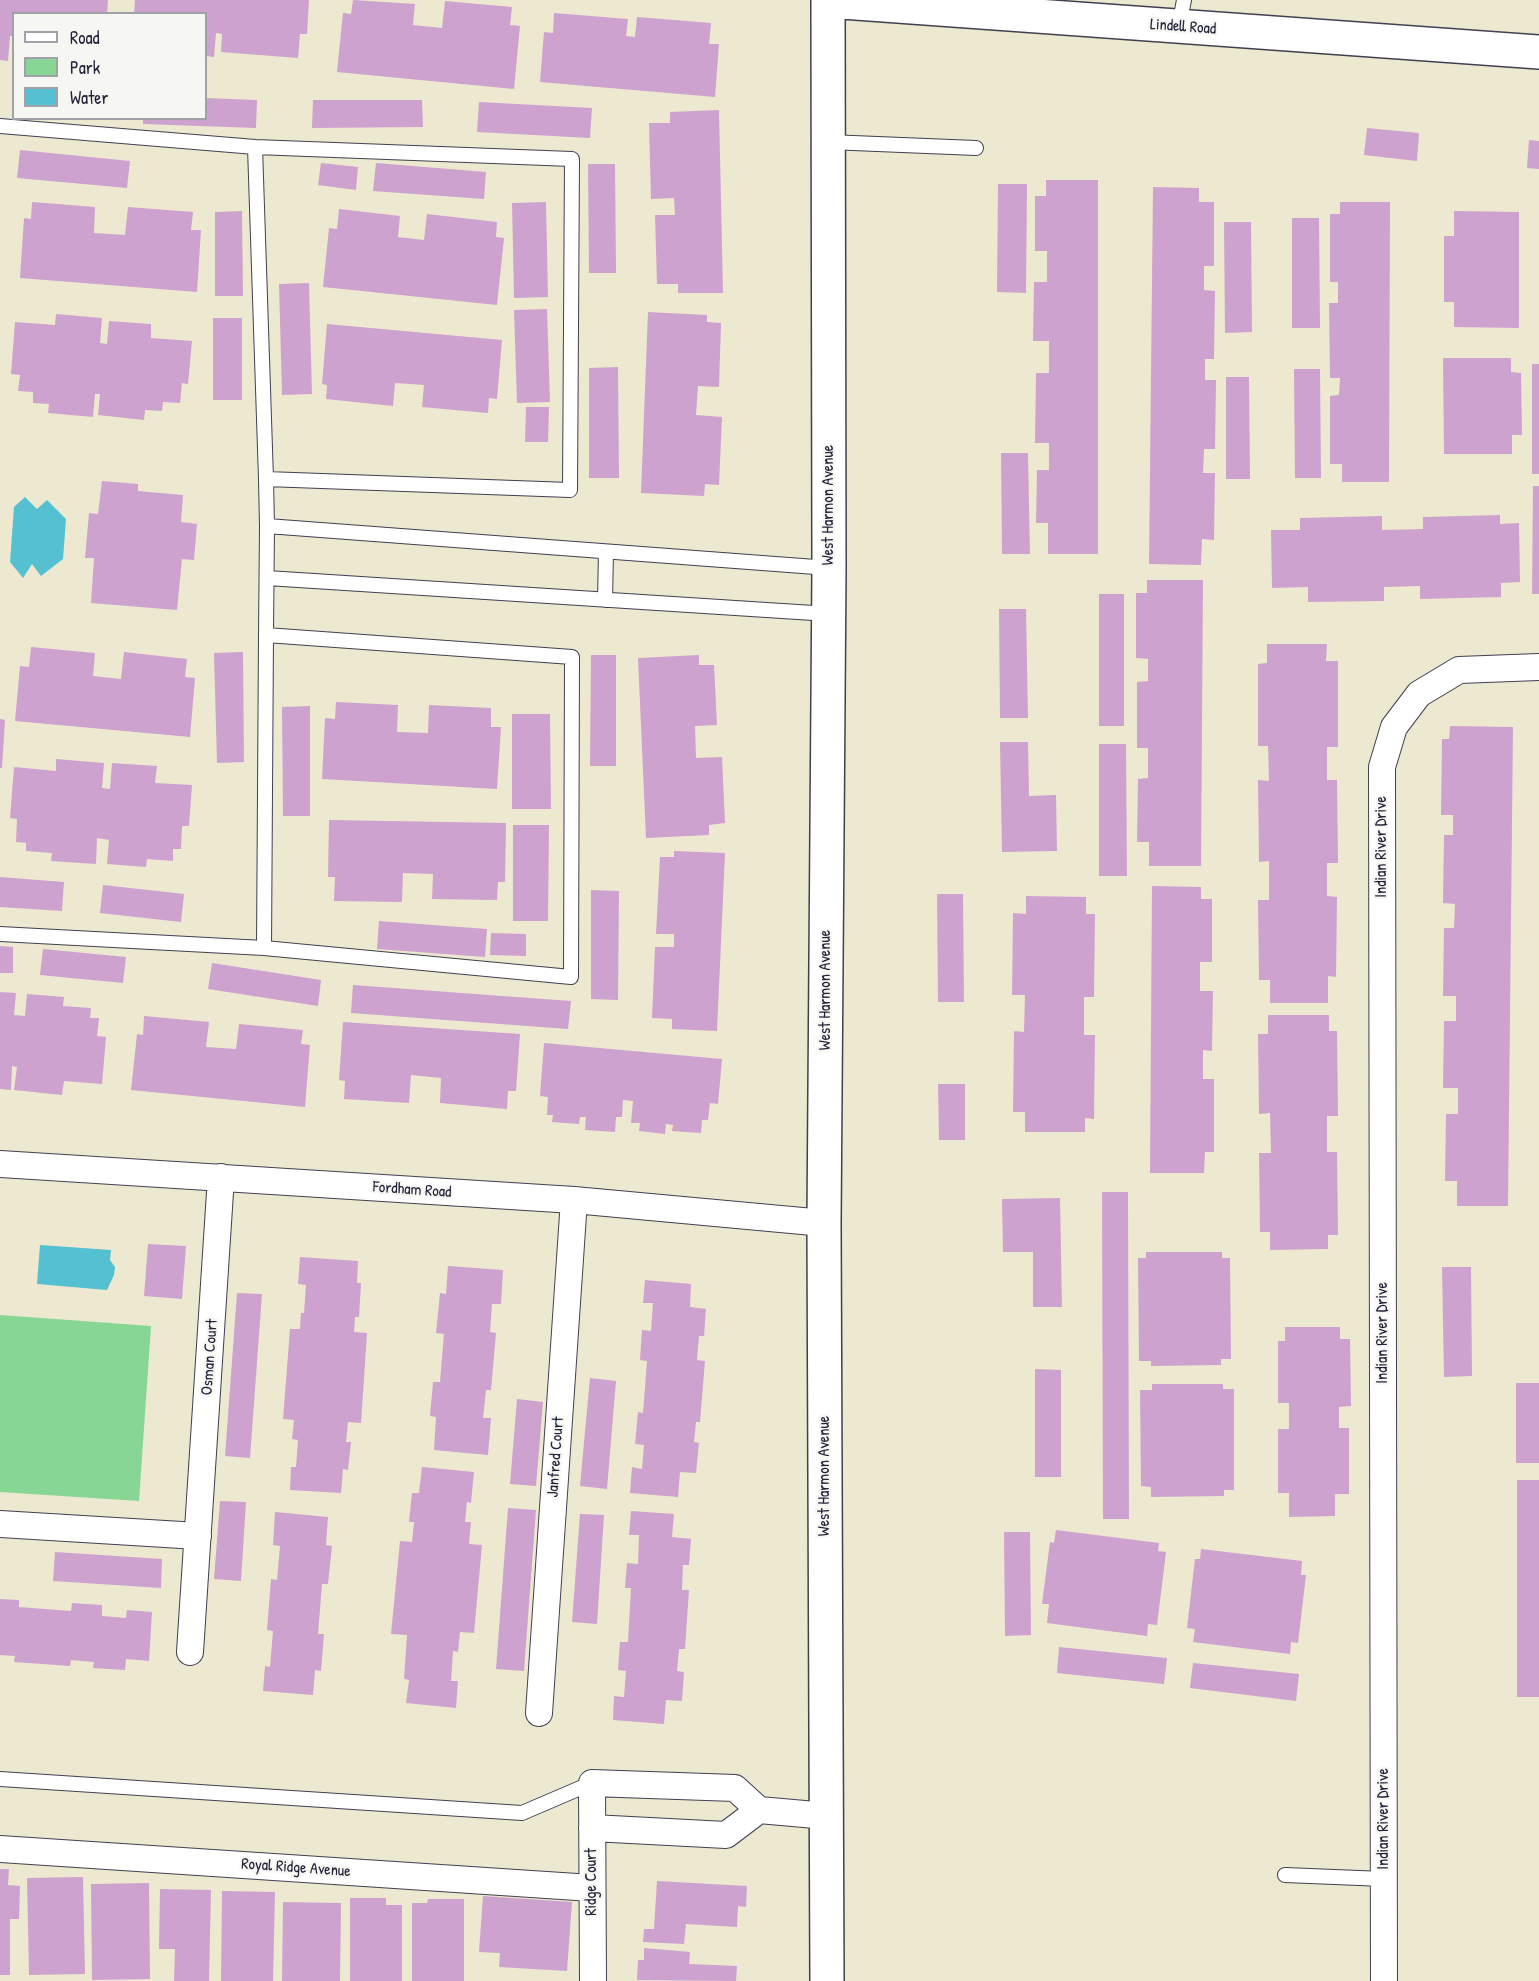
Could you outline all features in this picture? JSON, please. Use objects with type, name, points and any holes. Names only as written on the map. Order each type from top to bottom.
[{"type":"main road","name":"Lindell Road","points":[[828,1],[1182,13],[1539,52]]},
{"type":"main road","name":"West Harmon Avenue","points":[[827,1981],[824,1223],[830,568],[828,1]]},
{"type":"street","name":"Indian River Drive","points":[[1384,1981],[1382,767],[1394,727],[1419,694],[1459,670],[1539,667]]},
{"type":"street","name":"Fordham Road","points":[[0,1164],[574,1200],[824,1223]]},
{"type":"street","name":"Osman Court","points":[[190,1652],[221,1177]]},
{"type":"street","name":"Janfred Court","points":[[538,1713],[574,1200]]},
{"type":"street","points":[[0,1524],[198,1536]]},
{"type":"street","points":[[592,1783],[735,1788],[759,1810],[827,1816]]},
{"type":"street","name":"Ridge Court","points":[[592,1783],[593,1981]]},
{"type":"street","points":[[592,1827],[726,1835],[759,1810]]},
{"type":"street","name":"Royal Ridge Avenue","points":[[0,1849],[592,1888]]},
{"type":"lane","points":[[0,126],[255,147],[572,159],[570,490],[266,479]]},
{"type":"lane","points":[[828,142],[976,148]]},
{"type":"lane","points":[[255,147],[267,526],[264,948]]},
{"type":"lane","points":[[267,526],[830,568]]},
{"type":"lane","points":[[605,600],[606,552]]},
{"type":"lane","points":[[267,578],[829,614]]},
{"type":"lane","points":[[0,934],[264,948],[571,977],[572,657],[266,635]]},
{"type":"lane","points":[[0,1779],[522,1813],[592,1783]]},
{"type":"lane","points":[[1285,1875],[1384,1879]]},
{"type":"green space","points":[[0,1315],[151,1326],[139,1501],[0,1492]]},
{"type":"water","points":[[25,497],[37,509],[47,500],[66,519],[63,559],[41,576],[32,564],[23,578],[10,562],[14,507]]},
{"type":"water","points":[[40,1245],[111,1250],[110,1260],[115,1267],[107,1290],[37,1284]]},
{"type":"building","points":[[0,0],[108,0],[107,12],[12,12],[12,36],[10,36],[8,61],[0,60]]},
{"type":"building","points":[[135,0],[309,0],[307,34],[300,34],[298,58],[221,52],[222,34],[216,33],[214,57],[207,56],[207,12],[134,12]]},
{"type":"building","points":[[353,0],[415,4],[413,25],[442,28],[445,1],[512,7],[510,25],[520,26],[514,89],[337,72],[343,13],[351,14]]},
{"type":"building","points":[[554,13],[628,19],[626,36],[635,37],[637,17],[711,23],[709,44],[719,44],[715,97],[540,82],[544,32],[553,33]]},
{"type":"building","points":[[207,98],[257,100],[256,128],[143,124],[143,120],[207,120]]},
{"type":"building","points":[[313,100],[422,100],[423,127],[312,128]]},
{"type":"building","points":[[479,102],[592,108],[590,138],[477,132]]},
{"type":"building","points":[[719,110],[723,293],[678,293],[678,284],[657,284],[655,215],[675,215],[674,198],[651,199],[649,123],[670,123],[670,112]]},
{"type":"building","points":[[1367,128],[1419,133],[1417,161],[1364,155]]},
{"type":"building","points":[[1529,140],[1539,141],[1539,169],[1527,168]]},
{"type":"building","points":[[20,150],[130,161],[127,188],[17,178]]},
{"type":"building","points":[[321,163],[358,167],[356,190],[318,185]]},
{"type":"building","points":[[376,163],[486,172],[484,199],[373,191]]},
{"type":"building","points":[[588,164],[615,164],[616,273],[589,273]]},
{"type":"building","points":[[1046,180],[1098,180],[1098,554],[1048,554],[1048,523],[1036,523],[1037,470],[1049,470],[1049,443],[1035,443],[1036,373],[1049,373],[1049,341],[1033,341],[1034,282],[1047,282],[1047,251],[1035,251],[1035,196],[1046,196]]},
{"type":"building","points":[[998,184],[1027,184],[1026,293],[997,292]]},
{"type":"building","points":[[1153,187],[1199,188],[1199,202],[1214,202],[1214,266],[1204,266],[1204,290],[1215,291],[1214,359],[1205,359],[1205,380],[1216,380],[1215,449],[1204,449],[1203,473],[1215,473],[1214,540],[1202,539],[1201,565],[1149,564]]},
{"type":"building","points":[[32,202],[95,207],[94,233],[125,235],[128,207],[193,212],[191,230],[201,230],[197,292],[20,278],[24,218],[31,219]]},
{"type":"building","points":[[546,202],[548,297],[514,298],[512,203]]},
{"type":"building","points":[[1340,202],[1390,202],[1389,482],[1342,482],[1342,464],[1330,464],[1330,396],[1339,395],[1340,378],[1330,378],[1329,303],[1338,303],[1338,282],[1330,282],[1330,214],[1340,214]]},
{"type":"building","points":[[339,209],[400,216],[398,237],[424,240],[427,214],[497,222],[496,237],[504,238],[497,305],[323,287],[329,228],[337,229]]},
{"type":"building","points":[[242,211],[243,296],[215,296],[215,212]]},
{"type":"building","points":[[1454,211],[1519,212],[1519,328],[1454,327],[1454,302],[1444,302],[1444,236],[1454,236]]},
{"type":"building","points":[[1292,218],[1319,218],[1320,328],[1292,328]]},
{"type":"building","points":[[1224,222],[1251,222],[1252,332],[1225,333]]},
{"type":"building","points":[[309,283],[312,394],[282,395],[279,284]]},
{"type":"building","points":[[547,309],[550,402],[517,403],[514,310]]},
{"type":"building","points":[[648,312],[707,315],[707,322],[721,323],[719,387],[698,386],[696,415],[722,417],[719,485],[705,484],[704,496],[641,493]]},
{"type":"building","points":[[56,314],[102,318],[100,343],[107,344],[109,321],[151,324],[151,338],[192,341],[188,384],[182,383],[180,403],[163,402],[162,411],[145,410],[144,420],[98,415],[100,394],[95,394],[93,417],[48,413],[49,404],[33,403],[33,392],[18,391],[20,375],[11,374],[15,322],[55,325]]},
{"type":"building","points":[[213,318],[242,318],[242,400],[213,400]]},
{"type":"building","points":[[327,324],[502,340],[497,399],[489,398],[488,413],[422,407],[424,385],[395,383],[393,406],[326,399],[327,385],[322,384]]},
{"type":"building","points":[[1443,358],[1511,358],[1511,372],[1521,373],[1522,435],[1512,435],[1512,454],[1444,454]]},
{"type":"building","points":[[1532,364],[1539,364],[1539,474],[1532,474]]},
{"type":"building","points":[[618,367],[619,478],[589,478],[589,368]]},
{"type":"building","points":[[1294,369],[1320,369],[1321,478],[1295,478]]},
{"type":"building","points":[[1226,377],[1249,377],[1250,479],[1226,479]]},
{"type":"building","points":[[526,407],[549,407],[548,442],[525,442]]},
{"type":"building","points":[[1001,453],[1028,453],[1030,554],[1002,554]]},
{"type":"building","points":[[102,481],[138,484],[138,491],[183,495],[181,522],[197,524],[194,560],[182,559],[177,610],[91,603],[94,558],[85,558],[89,513],[98,514]]},
{"type":"building","points":[[1533,486],[1539,486],[1539,594],[1532,594]]},
{"type":"building","points":[[1500,515],[1500,524],[1519,523],[1520,582],[1501,583],[1501,597],[1420,599],[1420,586],[1384,587],[1384,601],[1308,602],[1308,587],[1272,588],[1271,530],[1300,530],[1300,518],[1382,516],[1382,530],[1423,529],[1423,517]]},
{"type":"building","points":[[1147,580],[1203,580],[1201,866],[1149,866],[1149,842],[1137,842],[1138,779],[1148,778],[1148,748],[1137,748],[1137,682],[1148,681],[1148,659],[1136,658],[1136,593],[1147,593]]},
{"type":"building","points":[[1099,594],[1124,594],[1124,726],[1099,726]]},
{"type":"building","points":[[999,609],[1026,609],[1028,718],[1000,718]]},
{"type":"building","points":[[1267,644],[1327,644],[1326,661],[1338,661],[1338,747],[1327,747],[1327,780],[1337,780],[1338,863],[1327,863],[1327,896],[1337,897],[1336,977],[1328,976],[1328,1003],[1270,1003],[1270,980],[1259,980],[1258,900],[1269,900],[1269,861],[1259,862],[1258,780],[1269,781],[1268,746],[1258,746],[1258,664],[1267,663]]},
{"type":"building","points":[[31,647],[95,653],[93,676],[121,679],[124,652],[187,659],[185,677],[195,678],[190,737],[15,721],[20,666],[29,667]]},
{"type":"building","points":[[243,652],[244,762],[217,763],[214,653]]},
{"type":"building","points":[[591,655],[616,655],[616,766],[590,766]]},
{"type":"building","points":[[699,655],[699,665],[714,665],[717,725],[695,726],[696,758],[722,757],[725,823],[709,825],[709,835],[646,838],[638,658]]},
{"type":"building","points":[[336,702],[398,705],[397,732],[428,733],[429,705],[491,708],[491,727],[501,727],[497,789],[322,779],[325,718],[335,719]]},
{"type":"building","points":[[310,706],[310,816],[283,816],[282,707]]},
{"type":"building","points":[[512,714],[550,714],[551,809],[512,809]]},
{"type":"building","points":[[0,719],[5,720],[2,768],[0,768]]},
{"type":"building","points":[[1450,726],[1513,727],[1508,1206],[1457,1206],[1457,1181],[1445,1181],[1446,1114],[1458,1114],[1458,1088],[1443,1088],[1444,1021],[1456,1021],[1456,996],[1443,996],[1444,928],[1454,928],[1455,904],[1443,903],[1444,835],[1453,835],[1453,815],[1441,815],[1442,739],[1449,739]]},
{"type":"building","points":[[1000,742],[1028,742],[1029,796],[1056,795],[1057,851],[1002,852]]},
{"type":"building","points":[[1099,744],[1126,744],[1127,876],[1099,876]]},
{"type":"building","points":[[56,759],[104,763],[102,788],[110,789],[112,763],[157,766],[155,783],[192,785],[189,826],[182,826],[181,849],[173,849],[173,861],[147,859],[146,867],[107,864],[109,840],[97,838],[96,864],[51,861],[52,853],[26,851],[26,843],[16,842],[17,819],[10,818],[14,767],[56,771]]},
{"type":"building","points":[[329,820],[506,823],[505,882],[498,882],[497,900],[432,899],[433,874],[403,873],[402,902],[334,901],[335,877],[328,877]]},
{"type":"building","points":[[513,825],[549,825],[548,921],[513,921]]},
{"type":"building","points":[[674,851],[725,853],[717,1031],[672,1029],[672,1019],[652,1018],[655,947],[674,947],[674,934],[656,934],[660,857],[674,857]]},
{"type":"building","points":[[0,877],[64,882],[62,911],[0,907]]},
{"type":"building","points":[[103,885],[184,894],[181,922],[100,913]]},
{"type":"building","points":[[1152,886],[1201,887],[1201,899],[1212,899],[1212,962],[1200,962],[1200,991],[1213,991],[1212,1051],[1203,1050],[1203,1079],[1214,1079],[1214,1152],[1205,1152],[1204,1173],[1150,1173]]},
{"type":"building","points":[[591,890],[619,891],[618,1000],[591,999]]},
{"type":"building","points":[[937,894],[963,894],[964,1002],[938,1002]]},
{"type":"building","points":[[1026,896],[1086,897],[1086,914],[1095,914],[1094,997],[1084,997],[1084,1035],[1095,1035],[1094,1119],[1085,1118],[1085,1132],[1025,1132],[1025,1112],[1013,1112],[1014,1031],[1024,1032],[1025,995],[1012,995],[1013,913],[1026,914]]},
{"type":"building","points":[[379,921],[487,929],[485,957],[377,949]]},
{"type":"building","points":[[491,933],[526,934],[526,956],[490,955]]},
{"type":"building","points":[[0,946],[13,947],[13,973],[0,973]]},
{"type":"building","points":[[43,949],[126,957],[123,983],[40,975]]},
{"type":"building","points":[[212,963],[321,980],[318,1006],[208,989]]},
{"type":"building","points":[[353,985],[571,1001],[568,1029],[351,1013]]},
{"type":"building","points":[[0,992],[16,993],[14,1015],[25,1016],[27,994],[64,997],[63,1006],[91,1008],[90,1018],[99,1018],[97,1036],[106,1037],[102,1084],[64,1081],[62,1095],[14,1090],[17,1067],[12,1066],[11,1090],[0,1089]]},
{"type":"building","points":[[1268,1015],[1329,1015],[1329,1031],[1337,1031],[1338,1116],[1327,1116],[1327,1152],[1337,1152],[1338,1235],[1328,1235],[1328,1249],[1270,1250],[1270,1232],[1260,1232],[1259,1153],[1271,1153],[1270,1113],[1259,1114],[1258,1034],[1268,1034]]},
{"type":"building","points":[[144,1016],[209,1022],[206,1047],[236,1049],[239,1024],[303,1030],[301,1044],[310,1045],[305,1107],[131,1090],[137,1034],[143,1035]]},
{"type":"building","points":[[343,1022],[520,1034],[516,1091],[508,1091],[507,1109],[440,1103],[441,1078],[411,1075],[409,1103],[344,1099],[345,1081],[339,1080]]},
{"type":"building","points":[[544,1043],[722,1059],[718,1104],[710,1103],[708,1120],[702,1120],[701,1133],[672,1131],[673,1125],[666,1124],[665,1134],[639,1131],[640,1123],[631,1123],[633,1101],[623,1100],[622,1117],[616,1117],[615,1132],[585,1130],[586,1117],[580,1117],[579,1124],[552,1122],[553,1115],[547,1115],[548,1097],[540,1096]]},
{"type":"building","points":[[938,1084],[965,1084],[965,1140],[939,1140]]},
{"type":"building","points":[[1102,1192],[1128,1192],[1129,1519],[1103,1519]]},
{"type":"building","points":[[1060,1198],[1062,1307],[1033,1307],[1033,1252],[1003,1252],[1002,1199]]},
{"type":"building","points":[[148,1244],[186,1246],[182,1299],[144,1296]]},
{"type":"building","points":[[1146,1252],[1222,1252],[1222,1258],[1230,1258],[1231,1359],[1221,1359],[1221,1365],[1151,1366],[1151,1361],[1139,1361],[1138,1258],[1146,1258]]},
{"type":"building","points":[[300,1257],[358,1261],[357,1283],[361,1283],[359,1317],[355,1317],[354,1332],[367,1333],[361,1423],[348,1422],[346,1442],[351,1442],[348,1470],[343,1469],[341,1493],[290,1490],[291,1467],[296,1467],[298,1440],[292,1439],[294,1420],[283,1419],[290,1329],[300,1329],[301,1313],[304,1313],[306,1285],[298,1284]]},
{"type":"building","points":[[448,1266],[503,1270],[501,1304],[492,1304],[490,1332],[496,1333],[491,1390],[486,1390],[483,1418],[491,1418],[488,1455],[434,1450],[436,1417],[430,1416],[433,1382],[440,1382],[444,1334],[436,1333],[440,1293],[446,1294]]},
{"type":"building","points":[[1442,1267],[1471,1267],[1472,1376],[1444,1377]]},
{"type":"building","points":[[645,1280],[691,1284],[690,1307],[706,1309],[704,1336],[699,1336],[697,1360],[705,1361],[700,1422],[696,1422],[694,1442],[699,1443],[696,1473],[680,1472],[678,1497],[630,1493],[632,1467],[642,1469],[644,1445],[635,1444],[638,1412],[643,1413],[647,1361],[640,1360],[642,1330],[651,1331],[653,1303],[643,1303]]},
{"type":"building","points":[[237,1293],[262,1294],[250,1458],[225,1456]]},
{"type":"building","points":[[1285,1327],[1340,1327],[1340,1339],[1350,1339],[1351,1406],[1339,1407],[1339,1428],[1349,1428],[1349,1494],[1335,1494],[1335,1516],[1289,1517],[1289,1493],[1278,1493],[1278,1429],[1289,1429],[1289,1403],[1278,1403],[1278,1341],[1285,1341]]},
{"type":"building","points":[[1035,1369],[1061,1370],[1061,1477],[1035,1477]]},
{"type":"building","points":[[590,1378],[616,1381],[607,1489],[580,1486]]},
{"type":"building","points":[[1516,1383],[1539,1383],[1539,1463],[1516,1463]]},
{"type":"building","points":[[1152,1384],[1223,1384],[1223,1389],[1234,1389],[1234,1490],[1224,1490],[1224,1496],[1151,1497],[1151,1487],[1141,1486],[1140,1390],[1152,1390]]},
{"type":"building","points":[[517,1399],[543,1402],[536,1486],[510,1484]]},
{"type":"building","points":[[422,1467],[474,1472],[471,1503],[467,1502],[465,1522],[471,1522],[469,1544],[482,1545],[474,1633],[460,1632],[458,1652],[453,1651],[451,1681],[458,1681],[456,1708],[406,1703],[409,1680],[404,1679],[407,1635],[391,1634],[400,1541],[412,1542],[414,1522],[409,1522],[412,1493],[419,1493]]},
{"type":"building","points":[[1517,1480],[1539,1480],[1539,1697],[1517,1697]]},
{"type":"building","points":[[220,1501],[246,1502],[241,1581],[214,1579]]},
{"type":"building","points":[[508,1508],[536,1510],[524,1671],[496,1669]]},
{"type":"building","points":[[631,1511],[674,1514],[672,1537],[691,1539],[689,1565],[683,1565],[682,1590],[689,1590],[685,1649],[679,1649],[677,1671],[684,1672],[682,1701],[666,1700],[664,1724],[613,1720],[614,1696],[624,1697],[626,1671],[618,1670],[620,1642],[628,1642],[631,1588],[625,1588],[627,1563],[638,1564],[639,1535],[629,1535]]},
{"type":"building","points":[[275,1512],[328,1517],[326,1545],[332,1546],[328,1584],[322,1584],[318,1634],[324,1634],[321,1671],[315,1670],[313,1695],[263,1691],[265,1666],[270,1667],[273,1631],[267,1630],[271,1579],[277,1580],[280,1546],[273,1545]]},
{"type":"building","points":[[580,1514],[604,1515],[597,1624],[572,1622]]},
{"type":"building","points":[[1056,1530],[1159,1543],[1158,1551],[1166,1552],[1157,1625],[1148,1624],[1147,1636],[1047,1623],[1049,1604],[1042,1604],[1050,1542],[1054,1543]]},
{"type":"building","points":[[1004,1532],[1030,1532],[1031,1635],[1005,1636]]},
{"type":"building","points":[[1201,1549],[1302,1561],[1301,1575],[1306,1575],[1298,1643],[1291,1642],[1290,1654],[1193,1642],[1195,1629],[1187,1628],[1195,1559],[1200,1559]]},
{"type":"building","points":[[55,1552],[162,1559],[161,1588],[53,1581]]},
{"type":"building","points":[[0,1599],[19,1600],[19,1607],[71,1611],[72,1603],[102,1605],[102,1616],[126,1618],[127,1610],[152,1612],[149,1661],[126,1659],[125,1670],[93,1668],[94,1662],[71,1660],[70,1666],[14,1662],[15,1656],[0,1655]]},
{"type":"building","points":[[1059,1647],[1167,1658],[1164,1684],[1057,1673]]},
{"type":"building","points":[[1193,1663],[1299,1674],[1296,1701],[1190,1688]]},
{"type":"building","points":[[0,1869],[9,1869],[8,1885],[20,1886],[19,1919],[10,1919],[10,1975],[0,1975]]},
{"type":"building","points":[[83,1877],[85,1974],[29,1975],[27,1878]]},
{"type":"building","points":[[657,1881],[747,1886],[746,1907],[738,1906],[737,1927],[686,1924],[684,1944],[643,1942],[644,1929],[654,1929]]},
{"type":"building","points":[[149,1883],[150,1979],[92,1980],[91,1884]]},
{"type":"building","points":[[160,1889],[211,1890],[209,1981],[174,1981],[175,1949],[159,1949]]},
{"type":"building","points":[[222,1891],[275,1892],[273,1981],[221,1981]]},
{"type":"building","points":[[483,1896],[572,1902],[567,1971],[499,1967],[500,1953],[479,1952]]},
{"type":"building","points":[[350,1898],[386,1898],[386,1905],[402,1905],[402,1981],[350,1981]]},
{"type":"building","points":[[428,1899],[464,1899],[464,1981],[412,1981],[412,1903],[427,1903]]},
{"type":"building","points":[[283,1902],[341,1903],[340,1981],[282,1981]]},
{"type":"building","points":[[644,1948],[690,1952],[689,1964],[737,1966],[736,1981],[637,1980],[638,1960],[644,1960]]}]
